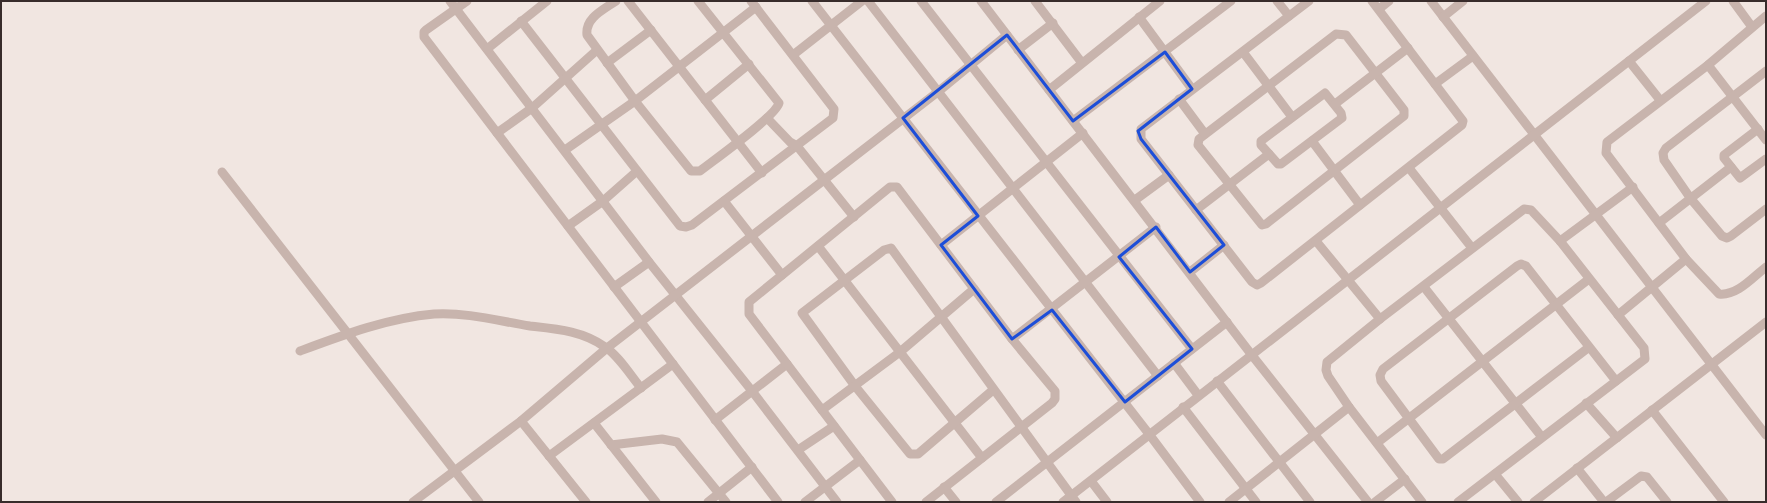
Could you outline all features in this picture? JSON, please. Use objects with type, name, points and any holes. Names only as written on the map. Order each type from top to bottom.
[{"type":"street","points":[[450,1],[649,262],[752,391],[837,502]]},
{"type":"street","points":[[467,1],[426,30],[423,35],[778,502]]},
{"type":"street","points":[[487,49],[547,1]]},
{"type":"street","points":[[616,1],[588,22],[586,28],[587,35],[635,101],[691,171],[700,171],[767,118],[779,103],[698,1]]},
{"type":"street","points":[[628,1],[762,173]]},
{"type":"street","points":[[812,1],[978,216],[1150,434],[1200,502]]},
{"type":"street","points":[[793,55],[862,1]]},
{"type":"street","points":[[868,1],[1158,376]]},
{"type":"street","points":[[921,1],[970,66],[1192,349]]},
{"type":"street","points":[[981,1],[1156,227],[1251,354],[1368,502]]},
{"type":"street","points":[[1035,1],[1082,63]]},
{"type":"street","points":[[1049,90],[1160,1]]},
{"type":"street","points":[[1073,120],[1231,1]]},
{"type":"street","points":[[1278,1],[1289,16]]},
{"type":"street","points":[[1309,1],[1141,129],[1140,134],[1141,139],[1196,210],[1252,282],[1257,285],[1409,168],[1463,123],[1372,1]]},
{"type":"street","points":[[1379,9],[1389,1]]},
{"type":"street","points":[[1431,1],[1766,435]]},
{"type":"street","points":[[1443,17],[1463,1]]},
{"type":"street","points":[[1063,502],[1073,499],[1091,480],[1183,407],[1706,1]]},
{"type":"street","points":[[1733,1],[1752,27]]},
{"type":"street","points":[[521,21],[600,124],[680,226],[686,227],[692,225],[833,118],[835,113],[834,109],[754,4],[724,32],[635,101],[600,124],[565,150]]},
{"type":"street","points":[[1766,16],[1708,64],[1606,142],[1606,153],[1686,259],[1719,294],[1734,292],[1766,267]]},
{"type":"street","points":[[1139,17],[1192,89]]},
{"type":"street","points":[[1018,50],[1053,23]]},
{"type":"street","points":[[607,63],[651,30]]},
{"type":"street","points":[[1336,34],[1346,35],[1376,74],[1404,110],[1404,116],[1336,172],[1266,224],[1262,225],[1198,145],[1199,139],[1205,134],[1336,34]]},
{"type":"street","points":[[413,502],[521,421],[607,348],[939,91],[1007,35]]},
{"type":"street","points":[[1335,104],[1408,48]]},
{"type":"street","points":[[497,133],[532,108],[597,50]]},
{"type":"street","points":[[1243,52],[1292,117]]},
{"type":"street","points":[[1435,84],[1473,56]]},
{"type":"street","points":[[1629,61],[1660,100]]},
{"type":"street","points":[[705,100],[749,64]]},
{"type":"street","points":[[1708,64],[1766,139]]},
{"type":"street","points":[[1766,71],[1666,148],[1663,153],[1664,160],[1691,199],[1722,236],[1727,238],[1766,209]]},
{"type":"street","points":[[1325,93],[1343,116],[1312,141],[1278,164],[1261,145],[1261,141],[1292,117],[1325,93]]},
{"type":"street","points":[[1179,100],[1205,134]]},
{"type":"street","points":[[767,118],[790,142],[797,146],[854,217]]},
{"type":"street","points":[[1758,128],[1724,154],[1724,158],[1738,178],[1766,159]]},
{"type":"street","points":[[941,245],[1083,133]]},
{"type":"street","points":[[1312,141],[1360,205]]},
{"type":"street","points":[[1196,210],[1269,154]]},
{"type":"street","points":[[1659,223],[1731,167]]},
{"type":"street","points":[[1409,168],[1472,248]]},
{"type":"street","points":[[568,226],[603,201],[637,171]]},
{"type":"street","points":[[222,172],[478,502]]},
{"type":"street","points":[[1135,200],[1169,175]]},
{"type":"street","points":[[892,502],[749,314],[748,309],[749,302],[890,187],[897,187],[1012,339],[1055,391],[1055,399],[1052,402],[926,502]]},
{"type":"street","points":[[1560,242],[1632,187]]},
{"type":"street","points":[[724,201],[782,275]]},
{"type":"street","points":[[1422,502],[1349,407],[1328,376],[1326,370],[1327,362],[1380,319],[1424,287],[1472,248],[1524,209],[1536,213],[1644,348],[1646,354],[1645,358],[1616,381],[1541,436],[1458,502]]},
{"type":"street","points":[[1012,339],[1052,310],[1156,227]]},
{"type":"street","points":[[1316,240],[1380,319]]},
{"type":"street","points":[[1190,272],[1224,245]]},
{"type":"street","points":[[818,246],[982,458]]},
{"type":"street","points":[[993,390],[918,454],[910,454],[855,386],[802,313],[884,250],[891,248],[1073,499]]},
{"type":"street","points":[[1618,315],[1686,259]]},
{"type":"street","points":[[614,287],[649,262]]},
{"type":"street","points":[[1588,348],[1443,460],[1439,459],[1381,381],[1380,375],[1384,369],[1521,264],[1526,266],[1588,348],[1616,381]]},
{"type":"street","points":[[1377,443],[1589,279]]},
{"type":"street","points":[[1424,287],[1515,405],[1541,436]]},
{"type":"street","points":[[822,410],[900,352],[942,318],[974,289]]},
{"type":"street","points":[[300,351],[348,334],[403,319],[435,314],[483,318],[574,332],[592,338],[607,348],[641,388]]},
{"type":"street","points":[[996,502],[1227,322]]},
{"type":"street","points":[[1534,502],[1766,322]]},
{"type":"street","points":[[1174,363],[1198,396]]},
{"type":"street","points":[[549,456],[673,364]]},
{"type":"street","points":[[715,420],[787,364]]},
{"type":"street","points":[[1217,381],[1310,502]]},
{"type":"street","points":[[1586,403],[1617,438]]},
{"type":"street","points":[[1183,407],[1256,502]]},
{"type":"street","points":[[1229,502],[1349,407]]},
{"type":"street","points":[[1652,410],[1724,502]]},
{"type":"street","points":[[521,421],[586,502]]},
{"type":"street","points":[[594,423],[656,502]]},
{"type":"street","points":[[798,450],[834,426]]},
{"type":"street","points":[[611,444],[662,439],[677,442],[726,502]]},
{"type":"street","points":[[805,502],[860,460]]},
{"type":"street","points":[[708,502],[752,467]]},
{"type":"street","points":[[1578,468],[1605,502],[1641,476],[1648,477],[1667,502]]},
{"type":"street","points":[[1495,474],[1518,502]]},
{"type":"street","points":[[1091,480],[1107,502]]},
{"type":"street","points":[[1375,502],[1404,480]]},
{"type":"street","points":[[944,487],[956,502]]},
{"type":"highlighted area","points":[[1007,35],[1073,121],[1165,52],[1192,89],[1138,131],[1141,139],[1224,245],[1190,272],[1156,227],[1119,257],[1192,349],[1125,402],[1052,310],[1012,339],[941,245],[978,216],[903,118]]}]
